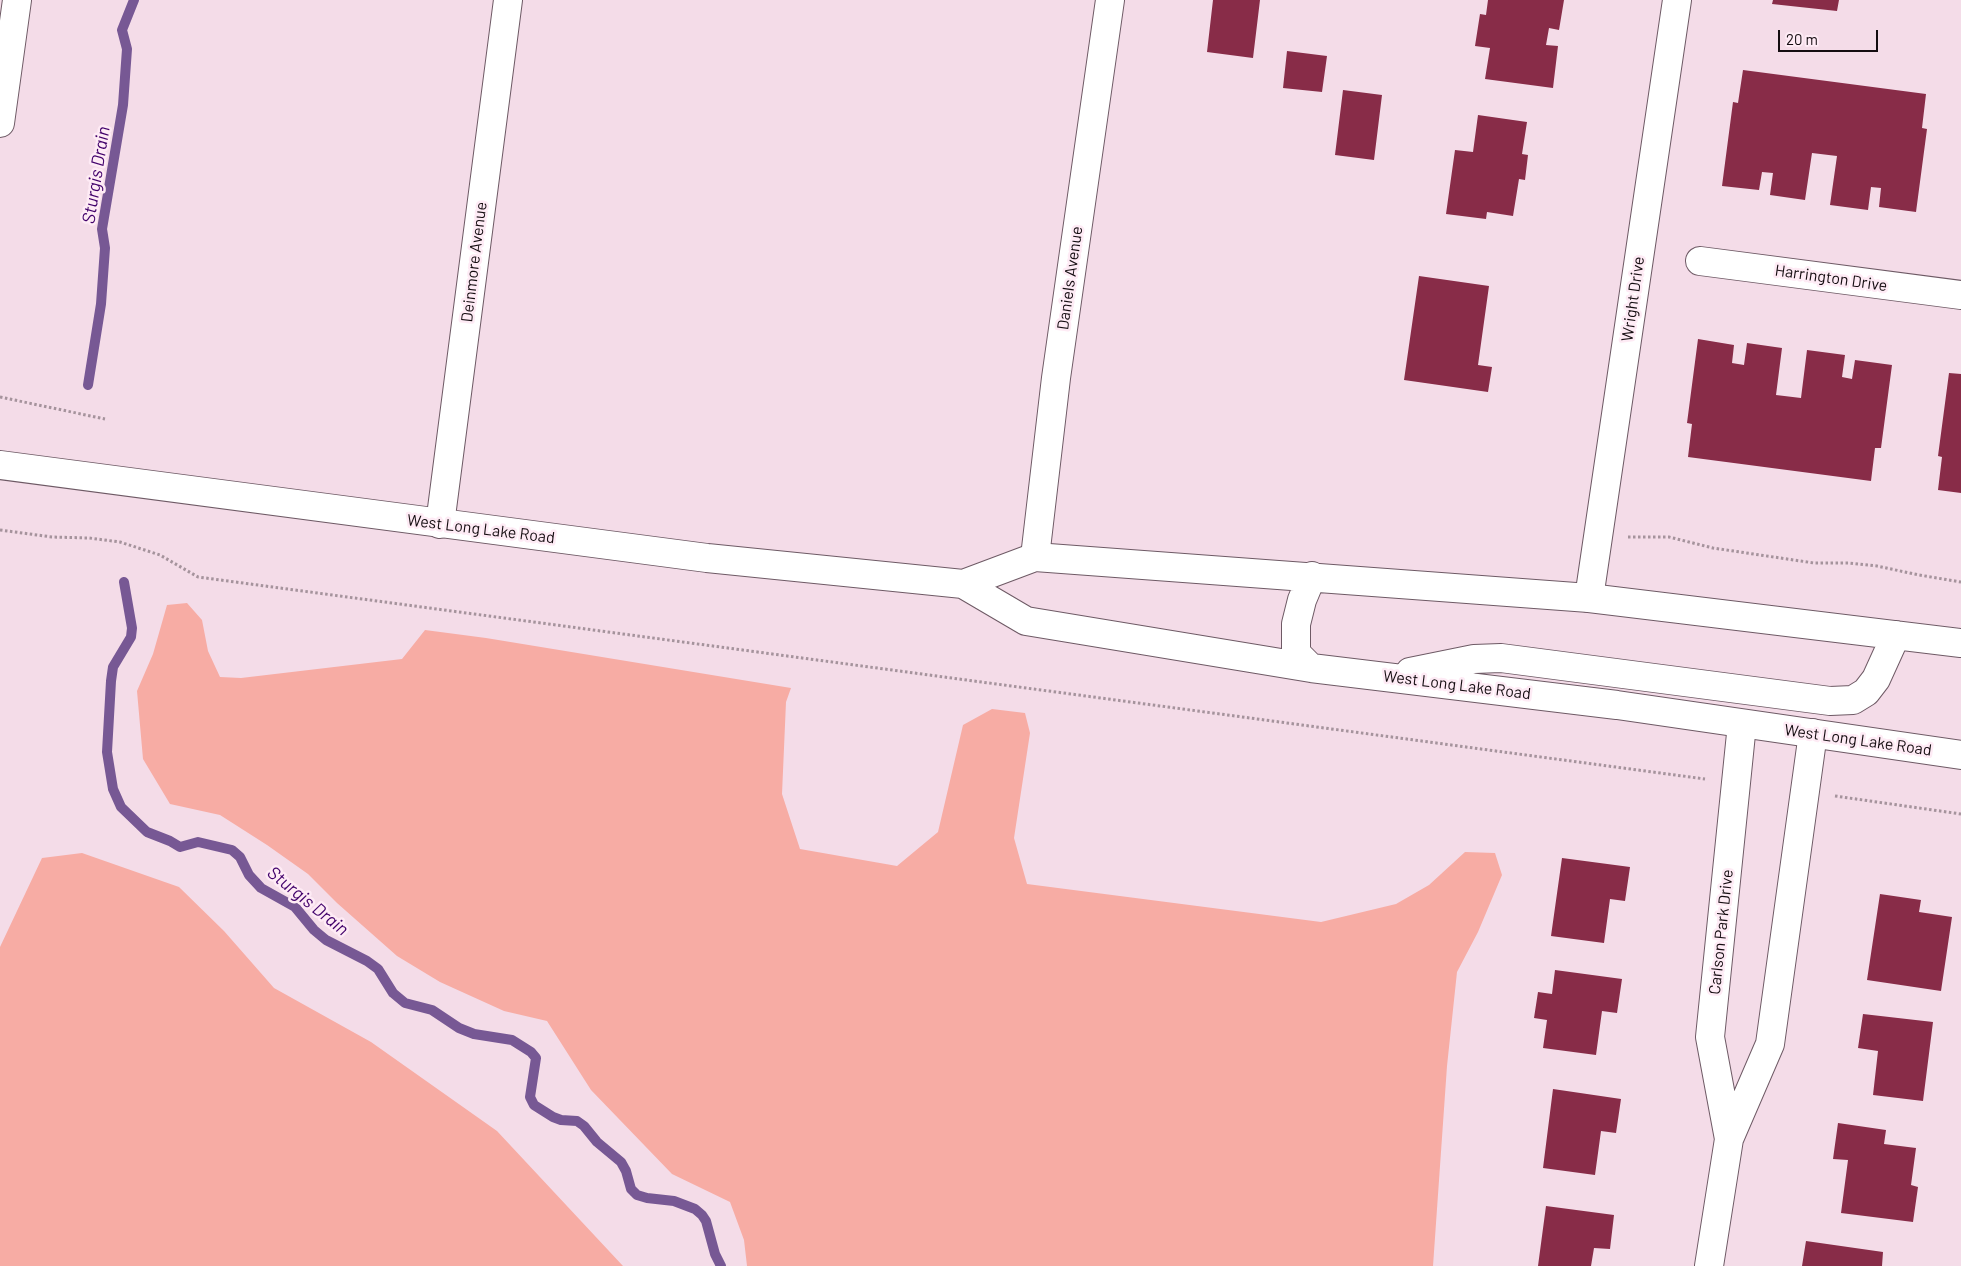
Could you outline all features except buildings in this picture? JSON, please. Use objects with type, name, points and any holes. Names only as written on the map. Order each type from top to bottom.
[{"type":"main road","points":[[0,123],[17,0]]},
{"type":"main road","name":"Deinmore Avenue","points":[[440,524],[508,0]]},
{"type":"main road","name":"Daniels Avenue","points":[[1034,557],[1056,378],[1110,0]]},
{"type":"main road","name":"Wright Drive","points":[[1589,598],[1677,0]]},
{"type":"main road","name":"Harrington Drive","points":[[1700,261],[1961,295]]},
{"type":"main road","name":"West Long Lake Road","points":[[0,464],[707,558],[963,584],[1026,621],[1311,668],[1617,705],[1961,755]]},
{"type":"main road","name":"West Long Lake Road","points":[[963,584],[1034,557],[1312,576],[1589,598],[1961,643]]},
{"type":"main road","points":[[1311,668],[1296,653],[1296,624],[1302,600],[1312,576]]},
{"type":"main road","points":[[1384,677],[1474,659],[1501,658],[1830,700],[1853,700],[1866,692],[1876,679],[1896,635]]},
{"type":"main road","name":"Carlson Park Drive","points":[[1729,1139],[1710,1038],[1742,724]]},
{"type":"main road","name":"Carlson Park Drive","points":[[1709,1266],[1729,1139],[1770,1044],[1813,733]]},
{"type":"path","points":[[0,397],[105,419]]},
{"type":"path","points":[[0,530],[52,537],[90,538],[120,542],[160,555],[198,576],[1699,778]]},
{"type":"path","points":[[1622,537],[1669,536],[1713,548],[1814,563],[1849,563],[1877,566],[1919,576],[1961,582]]},
{"type":"path","points":[[1829,795],[1961,814]]},
{"type":"shaded area","points":[[187,603],[202,620],[208,651],[220,677],[241,678],[402,659],[425,630],[486,638],[791,688],[786,702],[782,794],[800,849],[897,866],[938,832],[963,725],[992,709],[1025,713],[1030,733],[1014,838],[1027,884],[1321,922],[1396,904],[1429,885],[1465,852],[1495,853],[1502,875],[1478,932],[1457,972],[1447,1066],[1433,1266],[747,1266],[744,1240],[730,1202],[672,1174],[591,1090],[547,1021],[504,1011],[440,982],[397,956],[337,903],[308,874],[267,845],[220,815],[170,804],[143,759],[137,691],[153,654],[167,605]]},
{"type":"shaded area","points":[[82,853],[179,887],[224,931],[274,988],[371,1042],[497,1131],[623,1266],[0,1266],[0,947],[42,858]]},
{"type":"waterway","name":"Sturgis Drain","points":[[88,385],[101,304],[105,248],[102,229],[123,105],[127,49],[122,30],[134,0]]},
{"type":"waterway","name":"Sturgis Drain","points":[[124,582],[132,628],[131,637],[113,667],[107,752],[113,789],[121,807],[147,832],[180,847],[198,842],[232,850],[240,857],[249,875],[261,888],[295,907],[314,930],[326,940],[367,961],[378,969],[393,993],[405,1003],[432,1010],[459,1028],[474,1034],[512,1040],[531,1052],[536,1058],[530,1097],[534,1105],[553,1117],[561,1120],[577,1121],[584,1126],[597,1142],[621,1162],[626,1171],[631,1189],[637,1195],[674,1201],[695,1209],[702,1215],[706,1221],[715,1254],[721,1266]]}]
